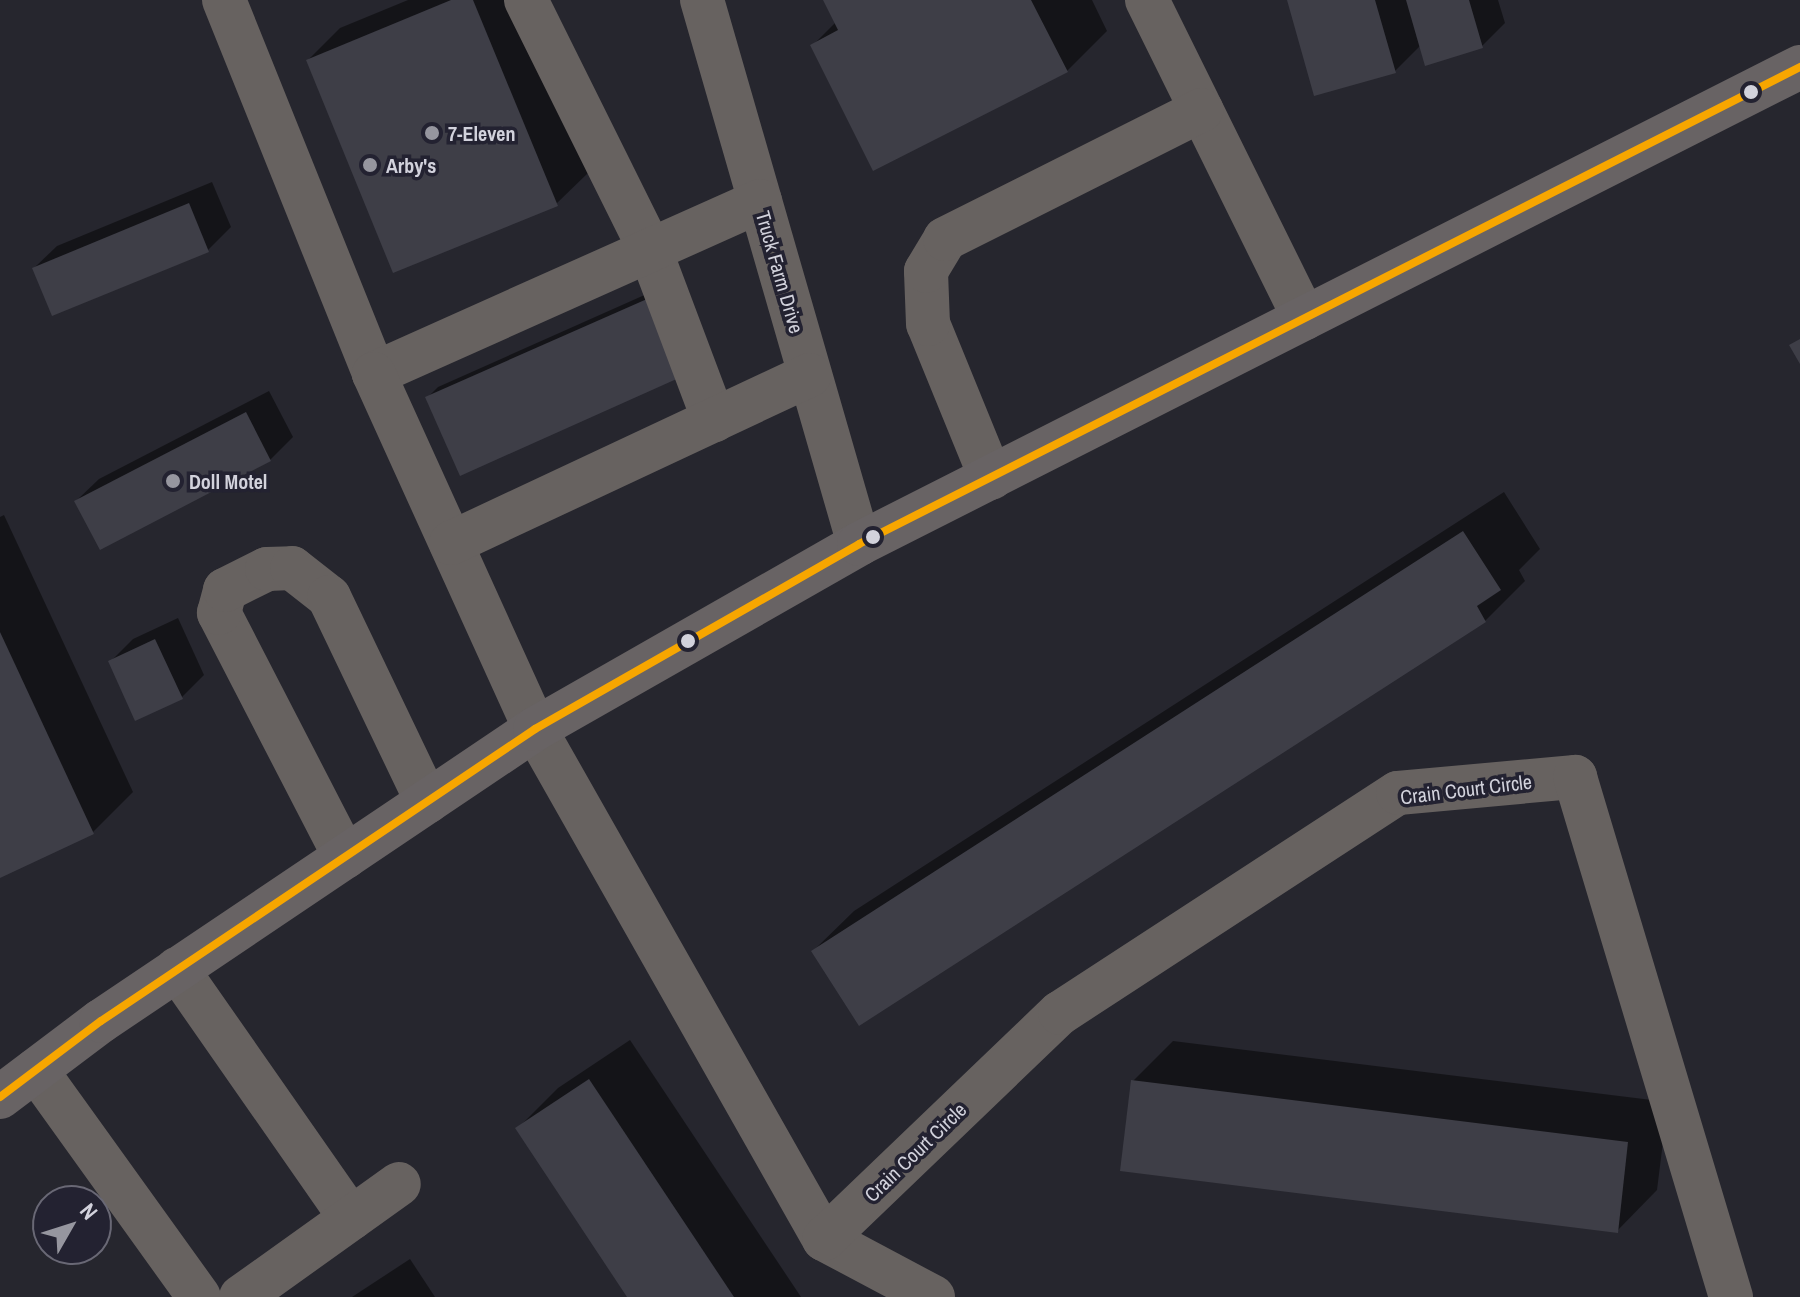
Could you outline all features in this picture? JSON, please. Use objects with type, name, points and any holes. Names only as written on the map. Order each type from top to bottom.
[{"type":"main road","points":[[0,1097],[177,969],[535,729],[859,544],[1800,67]]},
{"type":"street","points":[[224,0],[374,374],[535,729],[824,1239],[933,1297]]},
{"type":"street","points":[[526,0],[650,250],[714,420]]},
{"type":"street","name":"Truck Farm Drive","points":[[702,0],[859,544]]},
{"type":"street","points":[[1147,0],[1304,318]]},
{"type":"street","points":[[991,478],[928,324],[926,271],[945,239],[1201,110]]},
{"type":"street","points":[[374,374],[760,201]]},
{"type":"street","points":[[451,543],[810,375]]},
{"type":"street","points":[[345,857],[219,613],[225,590],[267,569],[292,568],[329,597],[427,802]]},
{"type":"street","name":"Crain Court Circle","points":[[824,1239],[1060,1013],[1398,793],[1575,777],[1731,1297]]},
{"type":"street","points":[[177,969],[351,1218]]},
{"type":"street","points":[[36,1070],[199,1297]]},
{"type":"street","points":[[241,1297],[399,1184]]},
{"type":"building","name":"7-Eleven","points":[[451,0],[473,0],[558,206],[393,273],[306,60]]},
{"type":"building","points":[[823,0],[1031,0],[1068,72],[873,171],[810,45],[838,30]]},
{"type":"building","points":[[1287,0],[1375,0],[1396,73],[1314,96]]},
{"type":"building","points":[[1406,0],[1469,0],[1483,48],[1425,66]]},
{"type":"building","points":[[189,203],[209,252],[52,316],[32,268]]},
{"type":"building","points":[[647,299],[681,377],[460,476],[425,397]]},
{"type":"building","points":[[1800,339],[1800,364],[1789,345]]},
{"type":"building","name":"Doll Motel","points":[[246,412],[271,461],[100,550],[74,501]]},
{"type":"building","points":[[1463,531],[1501,590],[1477,606],[1486,622],[859,1026],[811,951]]},
{"type":"building","points":[[0,632],[94,834],[0,878]]},
{"type":"building","points":[[155,639],[183,699],[135,721],[108,661]]},
{"type":"building","points":[[589,1079],[734,1297],[627,1297],[515,1128]]},
{"type":"building","points":[[1131,1080],[1628,1142],[1618,1233],[1120,1171]]},
{"type":"transit line","points":[[0,1097],[101,1021],[535,729],[859,544],[1800,67]]},
{"type":"place","name":"7-Eleven","points":[[432,133]]},
{"type":"place","name":"Arby's","points":[[370,165]]},
{"type":"place","name":"Doll Motel","points":[[173,481]]}]
